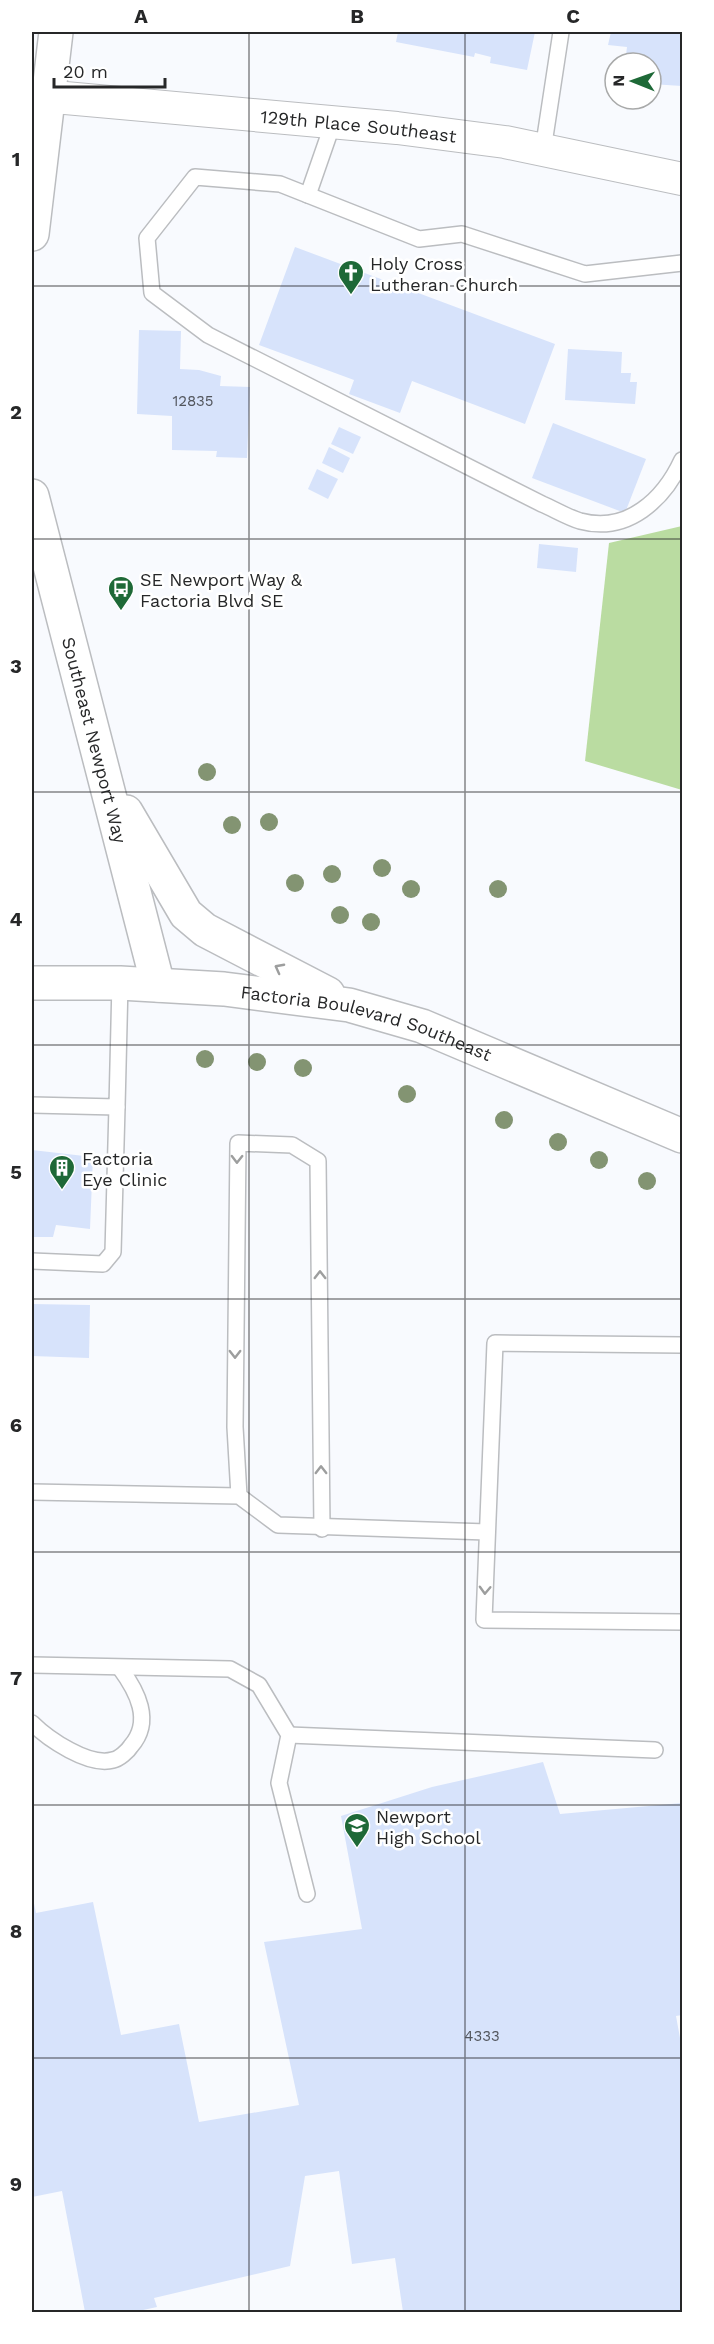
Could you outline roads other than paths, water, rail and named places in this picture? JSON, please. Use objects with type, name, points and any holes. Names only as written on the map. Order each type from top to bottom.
[{"type":"main road","points":[[32,234],[40,97],[56,32]]},
{"type":"main road","name":"Southeast Newport Way","points":[[32,496],[39,549],[104,774],[158,985]]},
{"type":"main road","points":[[104,774],[172,894],[186,914],[204,930],[349,1005]]},
{"type":"main road","name":"Factoria Boulevard Southeast","points":[[32,983],[120,983],[224,989],[349,1005],[422,1026],[682,1136]]},
{"type":"street","name":"129th Place Southeast","points":[[40,97],[333,123],[484,140],[682,179]]},
{"type":"lane","points":[[543,150],[561,32]]},
{"type":"lane","points":[[308,195],[333,123]]},
{"type":"lane","points":[[682,262],[585,274],[462,234],[419,239],[280,184],[195,177],[147,238],[152,293],[208,335],[582,521],[607,522],[624,518],[655,503],[672,483],[682,460]]},
{"type":"lane","points":[[32,1261],[103,1264],[113,1252],[120,983]]},
{"type":"lane","points":[[32,1105],[117,1107]]},
{"type":"lane","points":[[239,1496],[235,1427],[238,1143],[292,1144],[318,1161],[322,1529]]},
{"type":"lane","points":[[682,1345],[495,1343],[484,1620],[682,1622]]},
{"type":"lane","points":[[32,1492],[239,1496],[278,1525],[322,1529],[487,1532]]},
{"type":"lane","points":[[32,1665],[230,1669],[259,1685],[289,1735],[279,1783],[307,1894]]},
{"type":"lane","points":[[32,1723],[70,1752],[97,1760],[113,1760],[129,1749],[141,1733],[141,1705],[135,1688],[120,1668]]},
{"type":"lane","points":[[289,1735],[655,1750]]},
{"type":"place","name":"Holy Cross Lutheran Church","points":[[351,296]]},
{"type":"place","name":"SE Newport Way & Factoria Blvd SE","points":[[121,612]]},
{"type":"place","name":"Factoria Eye Clinic","points":[[62,1191]]},
{"type":"place","name":"Newport High School","points":[[357,1849]]}]
